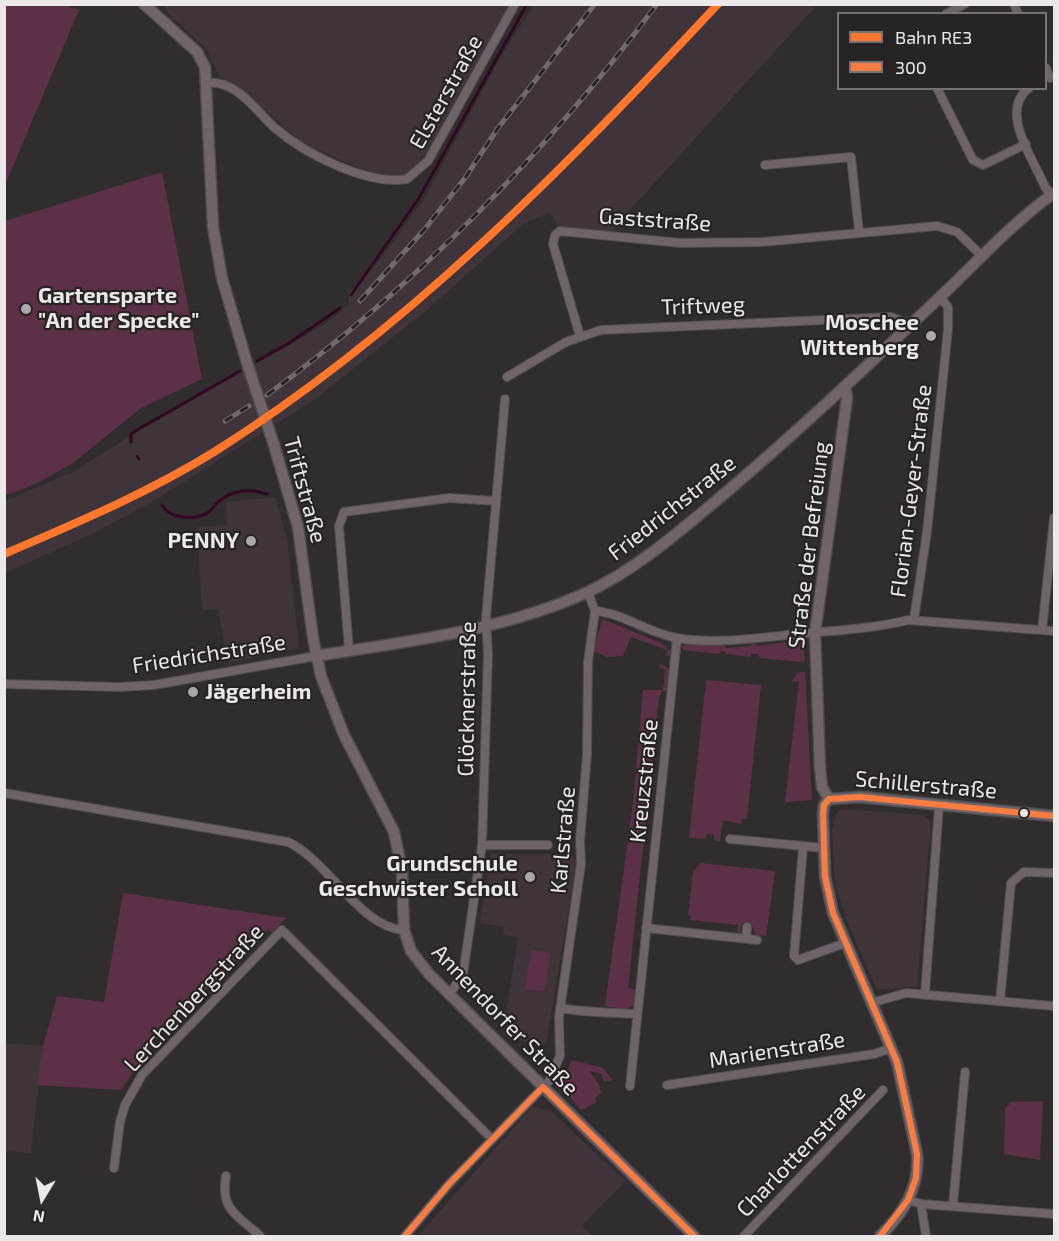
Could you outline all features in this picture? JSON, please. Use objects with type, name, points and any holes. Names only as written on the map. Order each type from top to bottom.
[{"type":"street","name":"Elsterstraße","points":[[207,83],[219,83],[231,88],[281,133],[318,156],[371,177],[407,179],[428,161],[515,4]]},
{"type":"street","points":[[950,12],[964,4]]},
{"type":"street","name":"Triftstraße","points":[[150,7],[201,57],[207,83],[213,227],[222,278],[298,527],[316,656],[327,694],[344,735],[394,832],[402,870],[404,930]]},
{"type":"street","points":[[938,90],[973,160],[983,165],[1026,144]]},
{"type":"street","points":[[1027,90],[1018,100],[1015,111],[1016,122],[1053,194]]},
{"type":"street","points":[[765,165],[851,157],[859,232]]},
{"type":"street","name":"Friedrichstraße","points":[[4,684],[120,687],[154,685],[349,650],[459,634],[588,592],[633,567],[673,537],[767,458],[911,325],[1017,222],[1053,194]]},
{"type":"street","name":"Gaststraße","points":[[580,336],[553,244],[555,235],[560,231],[680,243],[762,242],[859,232],[945,227],[963,237],[982,256]]},
{"type":"street","name":"Florian-Geyer-Straße","points":[[914,620],[927,532],[948,329],[948,307],[940,297]]},
{"type":"street","name":"Triftweg","points":[[507,377],[552,349],[580,336],[601,330],[891,317],[901,319],[911,325]]},
{"type":"street","name":"Straße der Befreiung","points":[[844,387],[847,398],[816,633],[820,767],[822,787],[829,799],[823,809],[824,848],[830,898],[844,944],[891,1048],[904,1084],[917,1154],[915,1182],[909,1200]]},
{"type":"street","name":"Glöcknerstraße","points":[[450,995],[463,974],[482,844],[488,654],[486,627],[506,399]]},
{"type":"street","points":[[349,650],[339,526],[344,512],[449,498],[496,501]]},
{"type":"street","points":[[1042,630],[1054,518]]},
{"type":"street","name":"Karlstraße","points":[[543,1087],[559,1063],[560,1008],[581,864],[580,841],[587,774],[588,662],[595,610],[588,592]]},
{"type":"street","points":[[595,610],[610,613],[655,632],[677,638],[726,641],[889,625],[914,620],[1054,631]]},
{"type":"street","name":"Kreuzstraße","points":[[630,1086],[677,638]]},
{"type":"street","points":[[4,793],[288,842],[314,859],[377,922],[393,929],[404,930]]},
{"type":"street","name":"Schillerstraße","points":[[829,799],[858,797],[1054,816]]},
{"type":"street","points":[[925,994],[939,806]]},
{"type":"street","points":[[730,839],[824,848]]},
{"type":"street","points":[[482,844],[548,845]]},
{"type":"street","points":[[803,847],[794,956],[798,960],[844,944]]},
{"type":"street","points":[[1000,1001],[1011,883],[1024,872],[1054,873]]},
{"type":"street","points":[[746,939],[747,927]]},
{"type":"street","points":[[646,928],[757,940]]},
{"type":"street","name":"Lerchenbergstraße","points":[[114,1168],[125,1105],[142,1075],[282,930],[492,1139]]},
{"type":"street","name":"Annendorfer Straße","points":[[404,930],[416,958],[450,995],[694,1236]]},
{"type":"street","points":[[871,1003],[899,994],[925,994],[1054,1006]]},
{"type":"street","points":[[560,1008],[596,1014],[611,1012],[637,1014]]},
{"type":"street","name":"Marienstraße","points":[[666,1085],[874,1054],[891,1048]]},
{"type":"street","points":[[953,1205],[965,1072]]},
{"type":"street","points":[[405,1236],[448,1184],[543,1087]]},
{"type":"street","name":"Charlottenstraße","points":[[744,1236],[884,1090]]},
{"type":"street","points":[[226,1176],[225,1194],[228,1208],[260,1236]]},
{"type":"street","points":[[880,1236],[899,1216],[909,1200],[921,1204],[1054,1214]]},
{"type":"street","points":[[921,1204],[926,1236]]},
{"type":"shaded area","points":[[5,4],[66,5],[79,10],[5,185]]},
{"type":"shaded area","points":[[165,5],[509,5],[431,149],[419,167],[400,178],[378,177],[300,141],[247,94],[219,76],[207,50],[167,12]]},
{"type":"shaded area","points":[[534,5],[817,5],[608,234],[558,226],[550,212],[523,224],[427,310],[314,400],[160,497],[98,531],[5,573],[5,501],[75,471],[135,433],[325,324],[349,305],[349,292],[380,260],[424,199],[501,56]]},
{"type":"shaded area","points":[[162,172],[202,379],[141,408],[73,463],[39,482],[5,496],[5,221]]},
{"type":"shaded area","points":[[275,497],[287,539],[299,648],[228,663],[218,609],[202,610],[197,527],[227,525],[226,502]]},
{"type":"shaded area","points":[[602,619],[661,643],[670,651],[670,655],[666,657],[667,650],[631,637],[623,656],[607,657],[594,651]]},
{"type":"shaded area","points":[[799,640],[804,646],[805,661],[802,662],[760,658],[758,654],[751,654],[751,657],[726,654],[720,651],[719,654],[683,650],[681,646],[690,643],[723,644],[726,648],[750,646],[753,642],[758,646]]},
{"type":"shaded area","points":[[660,664],[669,668],[667,691],[662,691],[659,698],[628,988],[635,989],[634,1005],[626,1009],[605,1006],[633,803],[643,690],[663,690],[665,670],[659,667]]},
{"type":"shaded area","points":[[798,672],[805,672],[812,800],[785,802],[799,682],[792,681]]},
{"type":"shaded area","points":[[706,680],[761,685],[747,819],[742,819],[741,824],[723,820],[720,841],[714,840],[714,834],[706,834],[705,839],[689,838]]},
{"type":"shaded area","points":[[842,809],[923,815],[931,822],[917,986],[877,990],[847,921],[835,884],[832,832],[836,814]]},
{"type":"shaded area","points":[[491,854],[571,854],[577,861],[546,1045],[506,1038],[503,1034],[518,937],[503,935],[504,927],[480,923]]},
{"type":"shaded area","points":[[700,863],[775,871],[766,936],[756,935],[751,924],[742,923],[740,933],[737,932],[738,925],[690,920],[691,916],[688,915],[693,872]]},
{"type":"shaded area","points":[[123,893],[286,918],[272,933],[268,929],[158,1036],[121,1090],[37,1085],[43,1046],[57,996],[104,1002]]},
{"type":"shaded area","points":[[531,950],[551,953],[544,992],[525,989]]},
{"type":"shaded area","points":[[4,1043],[43,1046],[31,1153],[5,1151]]},
{"type":"shaded area","points":[[572,1060],[603,1068],[612,1080],[604,1082],[601,1074],[589,1071],[599,1084],[601,1093],[595,1098],[597,1102],[581,1110],[562,1087],[563,1078]]},
{"type":"shaded area","points":[[1043,1101],[1040,1160],[1004,1154],[1005,1109],[1011,1102]]},
{"type":"shaded area","points":[[532,1107],[550,1110],[625,1181],[582,1226],[593,1236],[418,1236]]},
{"type":"waterway","points":[[351,295],[419,198],[527,4]]},
{"type":"waterway","points":[[257,361],[289,343],[340,308]]},
{"type":"waterway","points":[[131,442],[131,434],[137,430],[240,371]]},
{"type":"waterway","points":[[162,505],[177,516],[197,517],[209,512],[223,498],[235,493],[254,491],[267,494]]},
{"type":"railway","points":[[360,301],[424,230],[465,178],[498,128],[595,4]]},
{"type":"railway","points":[[267,395],[375,309],[476,214],[570,112],[657,4]]},
{"type":"railway","points":[[225,421],[249,406]]},
{"type":"rail line","name":"RE3","points":[[4,554],[111,507],[189,467],[284,405],[352,354],[417,301],[541,187],[718,4]]},
{"type":"transit line","name":"300","points":[[829,799],[860,797],[1054,816]]},
{"type":"transit line","name":"300","points":[[829,799],[824,805],[823,814],[825,876],[833,913],[897,1062],[917,1154],[916,1178],[908,1200],[880,1236]]},
{"type":"transit line","name":"300","points":[[543,1087],[694,1236]]},
{"type":"transit line","name":"300","points":[[405,1236],[449,1184],[543,1087]]},
{"type":"place","name":"Gartensparte \"An der Specke\"","points":[[26,309]]},
{"type":"place","name":"Moschee Wittenberg","points":[[931,336]]},
{"type":"place","name":"PENNY","points":[[251,541]]},
{"type":"place","name":"Jägerheim","points":[[193,692]]},
{"type":"place","name":"Grundschule Geschwister Scholl","points":[[530,877]]}]
